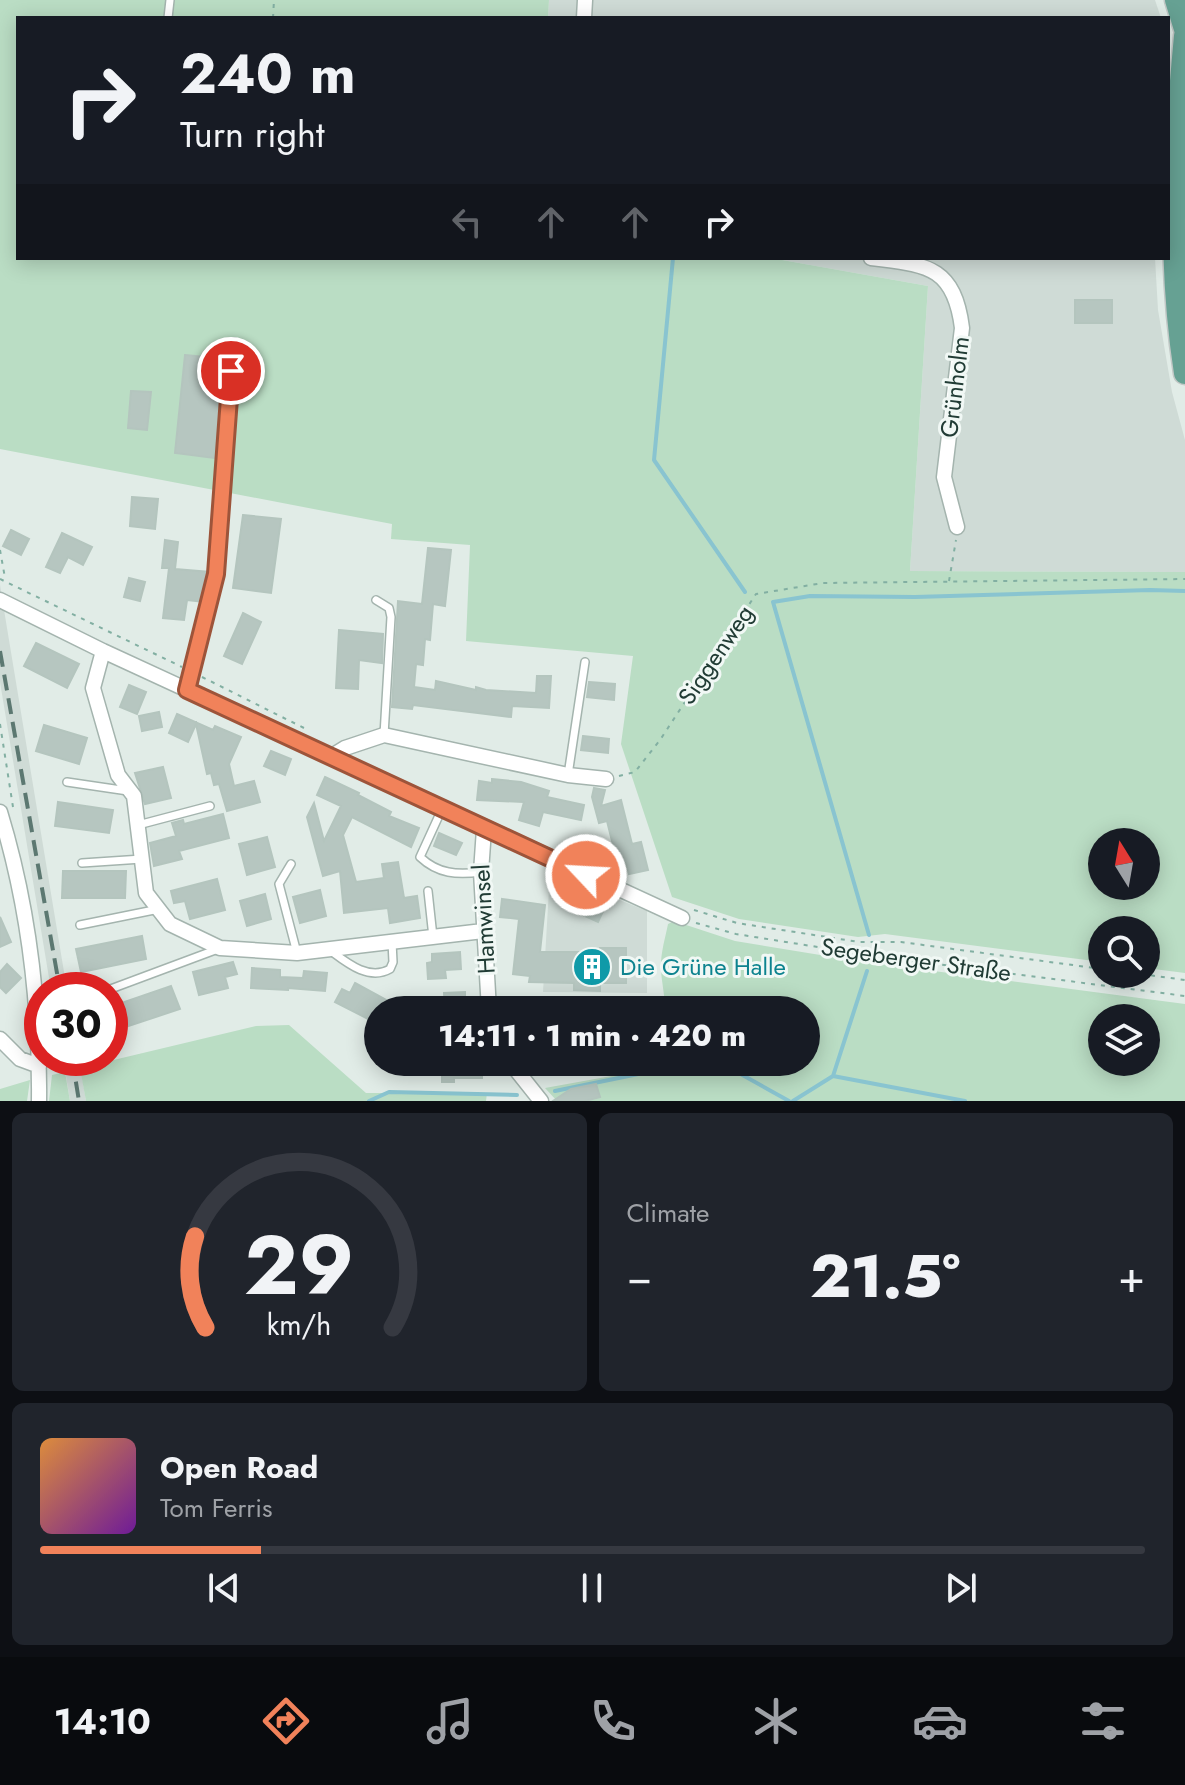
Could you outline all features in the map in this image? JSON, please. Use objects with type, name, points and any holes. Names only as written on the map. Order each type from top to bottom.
[{"type":"main road","points":[[1176,0],[1185,29]]},
{"type":"main road","points":[[1185,36],[1172,204],[1173,264],[1185,373]]},
{"type":"street","name":"Grünholm","points":[[888,260],[922,264],[944,280],[960,310],[962,328],[944,477],[957,527]]},
{"type":"street","points":[[0,600],[484,829],[682,918]]},
{"type":"street","points":[[103,651],[93,688],[118,775],[134,796],[146,893],[170,924],[220,948],[297,953],[483,931]]},
{"type":"street","points":[[332,756],[345,748],[384,735],[568,775],[606,779]]},
{"type":"street","points":[[7,812],[28,922],[33,972]]},
{"type":"street","name":"Hamwinsel","points":[[484,829],[481,872],[488,996]]},
{"type":"street","points":[[0,1039],[24,1060]]},
{"type":"street","points":[[39,1076],[39,1101]]},
{"type":"street","points":[[521,1076],[541,1101]]},
{"type":"lane","points":[[187,690],[216,574],[234,342]]},
{"type":"lane","points":[[376,600],[389,608],[391,617],[384,735]]},
{"type":"lane","points":[[568,775],[585,662]]},
{"type":"lane","points":[[67,782],[130,791]]},
{"type":"lane","points":[[138,825],[210,806]]},
{"type":"lane","points":[[442,809],[420,857],[433,868],[445,872],[481,872]]},
{"type":"lane","points":[[82,863],[142,859]]},
{"type":"lane","points":[[291,864],[279,884],[297,953]]},
{"type":"lane","points":[[428,891],[433,937]]},
{"type":"lane","points":[[80,925],[159,909]]},
{"type":"lane","points":[[328,949],[363,971],[380,973],[390,969],[393,962],[392,942]]},
{"type":"lane","points":[[128,982],[220,948]]},
{"type":"path","points":[[949,582],[957,527]]},
{"type":"path","points":[[0,550],[5,579],[0,579]]},
{"type":"path","name":"Siggenweg","points":[[606,779],[635,772],[660,740],[756,594],[823,583],[1185,579]]},
{"type":"path","points":[[0,724],[7,812]]},
{"type":"path","points":[[702,914],[737,923],[859,942],[901,942],[1088,967]]},
{"type":"path","name":"Segeberger Straße","points":[[682,918],[736,934],[874,956],[1185,996]]},
{"type":"path","points":[[1160,977],[1185,980]]},
{"type":"shaded area","points":[[549,0],[1155,0],[1160,16],[548,16]]},
{"type":"shaded area","points":[[782,260],[1155,260],[1158,310],[1172,392],[1185,440],[1185,572],[910,571],[928,286]]},
{"type":"shaded area","points":[[0,585],[64,972],[48,972],[0,682]]},
{"type":"shaded area","points":[[550,872],[647,911],[647,993],[543,992]]},
{"type":"shaded area","points":[[66,1076],[82,1076],[86,1101],[70,1101]]},
{"type":"green space","points":[[0,0],[549,0],[548,16],[16,16],[16,260],[782,260],[928,286],[910,571],[1185,572],[1185,973],[1160,970],[1160,916],[1088,916],[1088,960],[885,934],[858,937],[739,919],[672,897],[621,744],[633,656],[466,641],[470,545],[391,539],[392,524],[0,449]]},
{"type":"green space","points":[[674,921],[735,941],[857,961],[1185,1004],[1185,1101],[557,1101],[545,1088],[611,1076],[820,1076],[820,996],[664,996],[663,947],[668,924]]},
{"type":"green space","points":[[289,1025],[366,1093],[487,1093],[486,1101],[86,1101],[81,1076],[128,1076],[128,1057],[256,1026]]},
{"type":"green space","points":[[52,1076],[66,1076],[70,1101],[49,1101]]},
{"type":"green space","points":[[30,1080],[27,1101],[0,1101],[0,1089]]},
{"type":"building","points":[[1075,300],[1112,300],[1112,323],[1075,323]]},
{"type":"building","points":[[185,355],[225,359],[214,458],[175,453]]},
{"type":"building","points":[[131,391],[151,392],[147,430],[128,428]]},
{"type":"building","points":[[132,497],[158,499],[155,529],[130,526]]},
{"type":"building","points":[[243,515],[281,519],[271,593],[233,588]]},
{"type":"building","points":[[11,530],[29,539],[21,555],[3,546]]},
{"type":"building","points":[[62,533],[92,547],[83,565],[68,557],[60,573],[46,567]]},
{"type":"building","points":[[165,540],[178,542],[175,569],[210,572],[204,602],[187,600],[184,620],[163,618],[169,568],[162,568]]},
{"type":"building","points":[[428,548],[451,550],[445,606],[433,604],[430,640],[425,639],[423,665],[416,664],[414,687],[435,690],[436,681],[476,690],[476,687],[536,693],[537,676],[551,676],[549,708],[512,706],[511,717],[413,705],[412,709],[392,707],[398,601],[422,604]]},
{"type":"building","points":[[129,578],[145,582],[140,601],[124,597]]},
{"type":"building","points":[[243,613],[261,622],[242,664],[224,656]]},
{"type":"building","points":[[339,630],[383,634],[382,663],[359,660],[358,689],[336,688]]},
{"type":"building","points":[[36,643],[79,664],[67,688],[24,666]]},
{"type":"building","points":[[589,682],[615,684],[614,700],[587,697]]},
{"type":"building","points":[[129,685],[146,692],[137,714],[120,707]]},
{"type":"building","points":[[159,712],[162,727],[142,731],[139,716]]},
{"type":"building","points":[[177,714],[213,730],[215,726],[241,737],[229,764],[234,786],[254,781],[260,802],[227,811],[219,784],[214,785],[211,773],[207,774],[196,724],[188,742],[169,733]]},
{"type":"building","points":[[44,725],[87,738],[79,764],[36,751]]},
{"type":"building","points":[[583,736],[609,739],[608,753],[581,750]]},
{"type":"building","points":[[271,751],[291,759],[285,775],[264,766]]},
{"type":"building","points":[[163,767],[171,798],[145,804],[135,773]]},
{"type":"building","points":[[325,777],[391,812],[389,816],[419,828],[411,847],[352,817],[343,835],[356,882],[384,878],[382,864],[398,862],[404,898],[417,896],[420,918],[390,923],[388,908],[344,913],[340,871],[323,876],[307,817],[314,803],[324,841],[341,806],[317,795]]},
{"type":"building","points":[[492,779],[521,782],[549,791],[547,797],[584,805],[581,820],[543,812],[539,826],[519,820],[524,802],[477,800],[479,781],[492,783]]},
{"type":"building","points":[[594,788],[605,790],[601,806],[621,800],[632,844],[641,842],[648,870],[629,874],[626,863],[618,865],[607,821],[599,823],[592,797]]},
{"type":"building","points":[[58,802],[113,810],[109,833],[55,826]]},
{"type":"building","points":[[223,814],[229,838],[179,851],[182,859],[154,866],[150,843],[176,836],[172,823],[183,820],[184,824]]},
{"type":"building","points":[[439,833],[462,843],[456,855],[434,846]]},
{"type":"building","points":[[267,837],[275,867],[247,875],[239,844]]},
{"type":"building","points":[[63,871],[126,871],[125,898],[62,898]]},
{"type":"building","points":[[217,879],[225,910],[190,919],[185,901],[174,903],[171,891]]},
{"type":"building","points":[[320,890],[326,916],[300,923],[293,897]]},
{"type":"building","points":[[573,891],[605,907],[598,922],[567,908]]},
{"type":"building","points":[[265,894],[271,919],[247,926],[240,901]]},
{"type":"building","points":[[502,899],[545,905],[540,952],[600,952],[600,948],[626,948],[626,983],[600,983],[600,991],[574,990],[574,983],[529,982],[530,976],[513,974],[519,919],[500,917]]},
{"type":"building","points":[[0,917],[11,942],[0,947]]},
{"type":"building","points":[[142,936],[146,959],[81,972],[76,949]]},
{"type":"building","points":[[460,952],[461,969],[445,970],[446,978],[428,979],[427,963],[432,962],[432,954]]},
{"type":"building","points":[[233,962],[237,974],[225,977],[228,988],[199,995],[193,972]]},
{"type":"building","points":[[7,964],[21,978],[6,993],[0,987],[0,972]]},
{"type":"building","points":[[252,968],[280,970],[280,977],[303,978],[304,971],[327,973],[325,991],[251,988]]},
{"type":"building","points":[[355,983],[379,996],[364,996],[364,1017],[335,1002],[342,989],[350,993]]},
{"type":"building","points":[[171,986],[180,1009],[128,1026],[128,1001]]},
{"type":"building","points":[[465,992],[465,996],[444,996],[444,993]]},
{"type":"building","points":[[442,1076],[482,1076],[454,1078],[454,1082],[442,1082]]},
{"type":"building","points":[[596,1084],[600,1097],[585,1101],[553,1101],[571,1089]]},
{"type":"waterway","points":[[673,260],[654,460],[745,592]]},
{"type":"waterway","points":[[869,935],[773,602],[810,596],[1185,591]]},
{"type":"waterway","points":[[793,1101],[833,1076],[867,971]]},
{"type":"waterway","points":[[555,1091],[628,1076]]},
{"type":"waterway","points":[[744,1076],[789,1101]]},
{"type":"waterway","points":[[833,1076],[965,1101]]},
{"type":"waterway","points":[[369,1101],[389,1092],[517,1095]]},
{"type":"railway","points":[[0,651],[57,972]]},
{"type":"railway","points":[[75,1076],[79,1101]]},
{"type":"place","name":"Die Grüne Halle","points":[[592,967]]},
{"type":"route","points":[[231,371],[216,574],[187,690],[586,875]]}]
